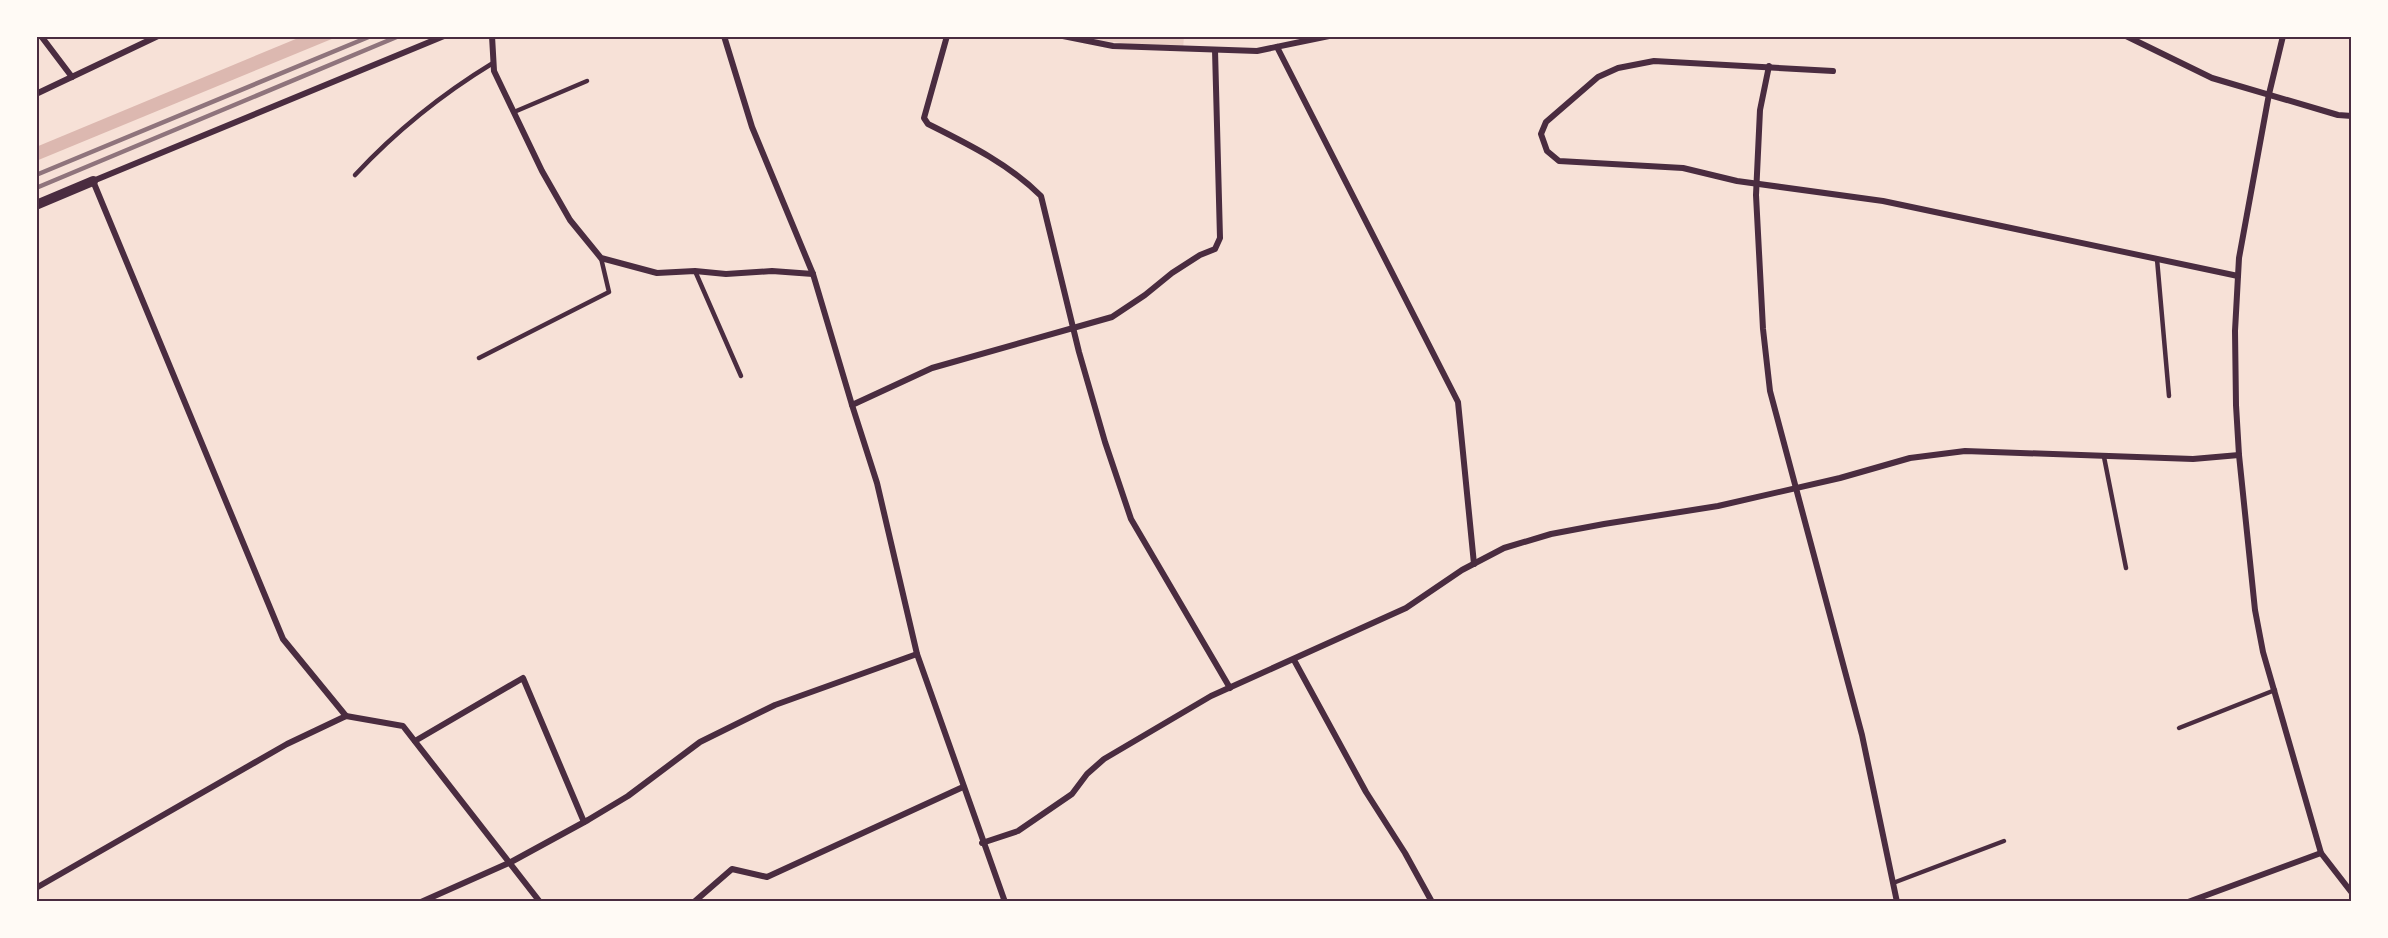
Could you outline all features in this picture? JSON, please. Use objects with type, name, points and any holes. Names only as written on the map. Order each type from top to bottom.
[{"type":"street","points":[[41,36],[72,77]]},
{"type":"street","points":[[36,94],[158,36]]},
{"type":"street","points":[[36,205],[444,36]]},
{"type":"street","points":[[492,36],[494,70],[542,171],[570,220],[601,258],[657,273],[695,271],[726,274],[772,271],[813,274]]},
{"type":"street","points":[[724,36],[752,127],[813,274],[877,483],[917,654],[982,843],[1005,902]]},
{"type":"street","points":[[947,36],[924,118],[928,124],[990,156],[1029,184],[1041,196],[1073,329],[1105,442],[1131,519],[1230,688]]},
{"type":"street","points":[[1063,36],[1113,46],[1257,51],[1329,36]]},
{"type":"street","points":[[2126,36],[2212,78],[2338,115],[2352,116]]},
{"type":"street","points":[[2283,36],[2239,258],[2235,332],[2239,455],[2256,610],[2264,652],[2321,853],[2352,893]]},
{"type":"street","points":[[1277,47],[1458,402],[1474,564]]},
{"type":"street","points":[[852,405],[932,368],[1112,317],[1145,296],[1172,273],[1200,255],[1215,249],[1220,238],[1215,50]]},
{"type":"street","points":[[1833,71],[1654,61],[1618,68],[1598,77],[1546,122],[1541,134],[1547,151],[1559,161],[1683,168],[1757,184],[1883,201],[2238,276]]},
{"type":"street","points":[[1769,66],[1760,110],[1757,184],[1763,318],[1770,391],[1862,735],[1897,902]]},
{"type":"street","points":[[93,181],[283,639],[346,716]]},
{"type":"street","points":[[982,843],[1018,831],[1072,794],[1087,774],[1104,759],[1211,696],[1406,608],[1474,564],[1504,548],[1551,534],[1718,506],[1910,458],[1965,451],[2193,459],[2239,455]]},
{"type":"street","points":[[421,902],[511,862],[584,822],[628,796],[700,742],[775,705],[917,654]]},
{"type":"street","points":[[1294,660],[1365,792],[1406,852],[1432,902]]},
{"type":"street","points":[[415,741],[524,678],[584,822]]},
{"type":"street","points":[[36,888],[287,744],[346,716],[403,726],[540,902]]},
{"type":"street","points":[[694,902],[732,869],[767,877],[963,787]]},
{"type":"street","points":[[2188,902],[2321,853]]},
{"type":"lane","points":[[355,175],[383,145],[450,89],[493,63]]},
{"type":"lane","points":[[514,112],[587,81]]},
{"type":"lane","points":[[479,358],[609,292],[601,258]]},
{"type":"lane","points":[[2157,259],[2169,396]]},
{"type":"lane","points":[[695,271],[741,376]]},
{"type":"lane","points":[[2104,457],[2126,568]]},
{"type":"lane","points":[[2179,728],[2275,690]]},
{"type":"lane","points":[[1893,883],[2004,841]]},
{"type":"shaded area","points":[[303,36],[339,36],[36,161],[36,147]]},
{"type":"shaded area","points":[[1063,36],[1184,36],[1183,50]]},
{"type":"railway","points":[[36,175],[371,36]]},
{"type":"railway","points":[[36,188],[399,36]]}]
